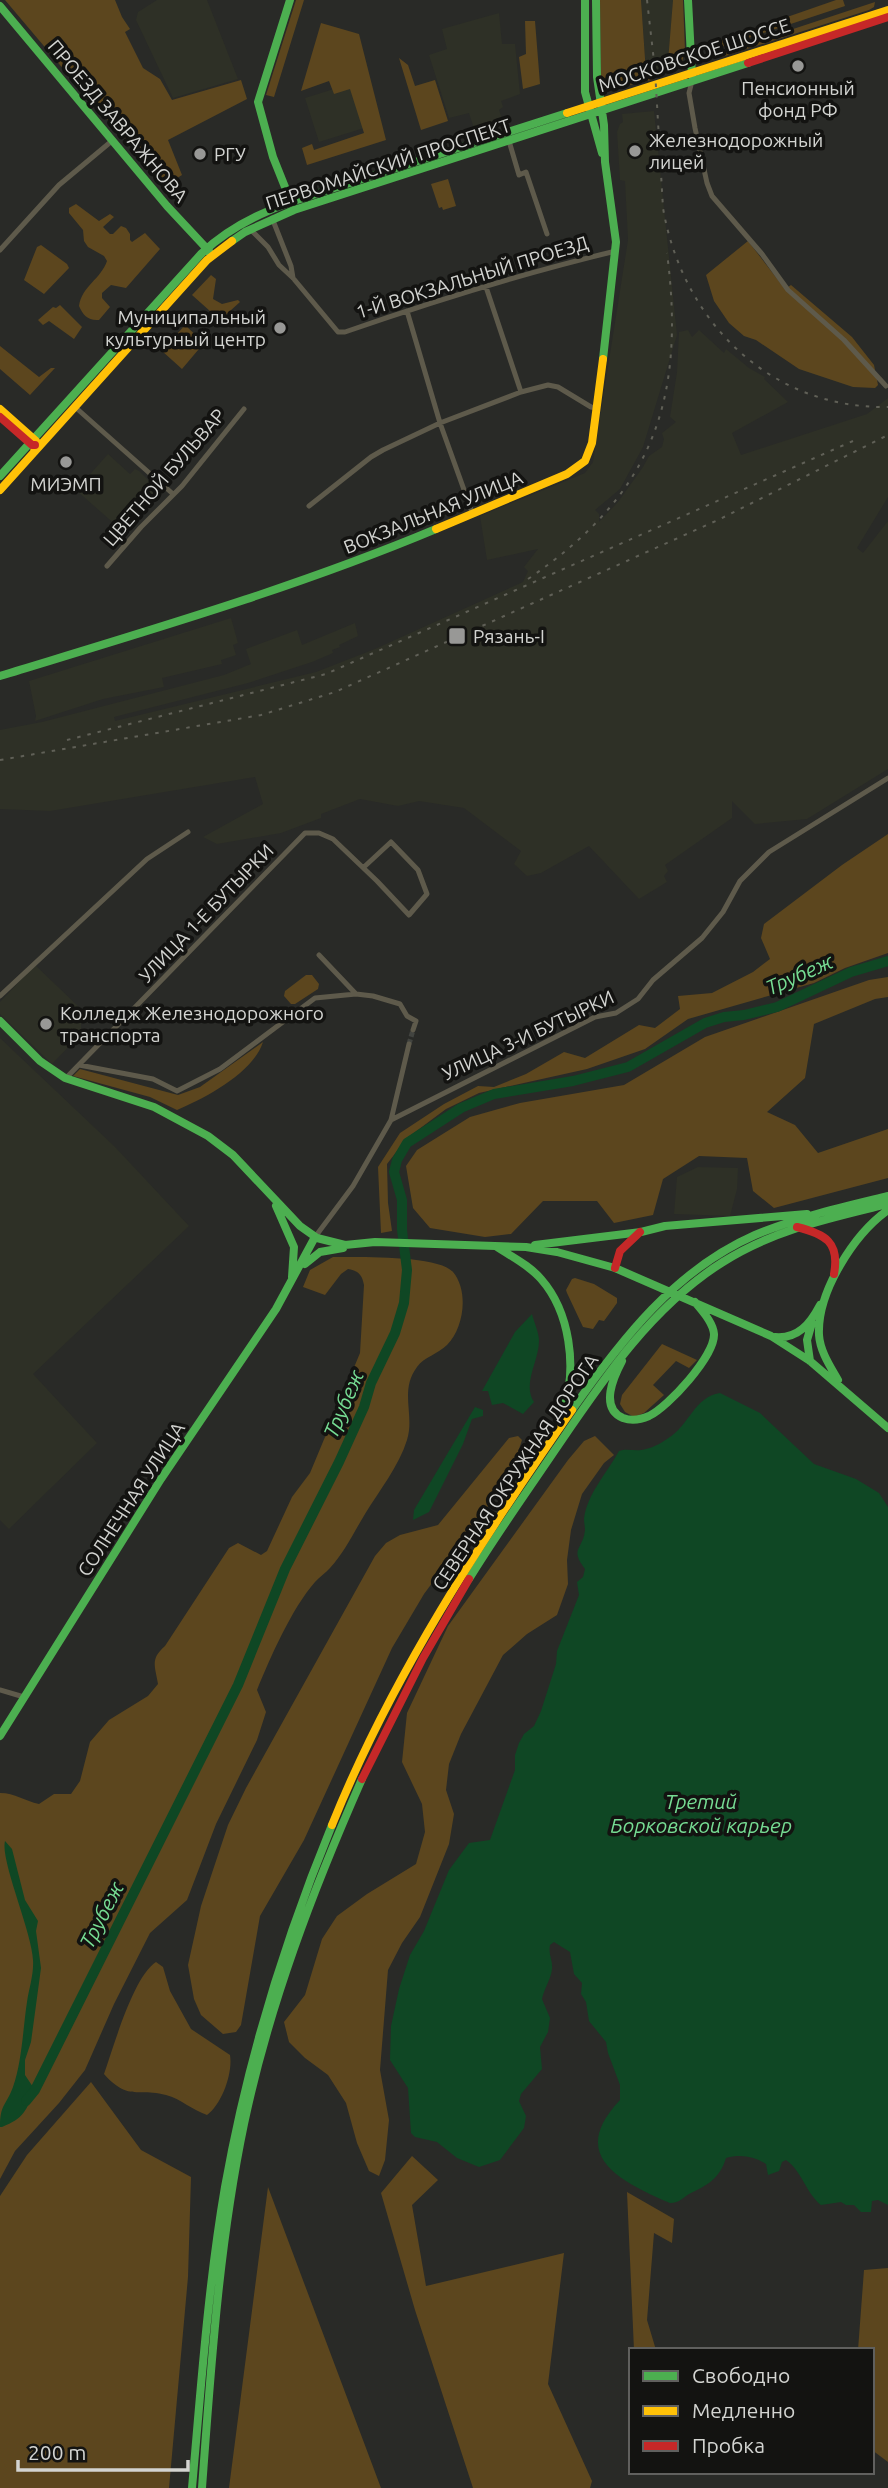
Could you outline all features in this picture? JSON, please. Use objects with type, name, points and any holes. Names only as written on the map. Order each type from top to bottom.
[{"type":"main road","points":[[290,0],[258,102],[273,157],[291,202]]},
{"type":"main road","name":"ВОКЗАЛЬНАЯ УЛИЦА","points":[[585,0],[585,92],[605,162]]},
{"type":"main road","name":"ВОКЗАЛЬНАЯ УЛИЦА","points":[[0,676],[316,576],[371,556],[579,467],[591,450],[616,251],[597,77],[596,0]]},
{"type":"main road","points":[[688,0],[692,77]]},
{"type":"main road","name":"ПРОЕЗД ЗАВРАЖНОВА","points":[[0,6],[209,252]]},
{"type":"main road","name":"МОСКОВСКОЕ ШОССЕ","points":[[602,111],[888,10]]},
{"type":"main road","name":"МОСКОВСКОЕ ШОССЕ","points":[[590,110],[600,102],[888,17]]},
{"type":"main road","name":"ПЕРВОМАЙСКИЙ ПРОСПЕКТ","points":[[0,476],[75,407],[209,252],[272,218],[509,141],[590,110]]},
{"type":"main road","name":"ПЕРВОМАЙСКИЙ ПРОСПЕКТ","points":[[0,490],[36,445],[209,252],[241,224],[291,202],[590,110],[602,111]]},
{"type":"main road","points":[[0,409],[36,445]]},
{"type":"main road","points":[[0,417],[36,445]]},
{"type":"main road","points":[[0,1021],[52,1071],[87,1087],[150,1105],[209,1136],[303,1228],[316,1237],[356,1248]]},
{"type":"main road","name":"СЕВЕРНАЯ ОКРУЖНАЯ ДОРОГА","points":[[202,2488],[212,2345],[225,2239],[258,2038],[297,1914],[338,1806],[391,1694],[471,1559],[544,1451],[644,1325],[688,1282],[734,1245],[771,1227],[888,1196]]},
{"type":"main road","name":"СОЛНЕЧНАЯ УЛИЦА","points":[[272,1197],[294,1247],[292,1282]]},
{"type":"main road","name":"СЕВЕРНАЯ ОКРУЖНАЯ ДОРОГА","points":[[688,1282],[744,1250],[797,1227],[888,1204]]},
{"type":"main road","points":[[841,1386],[822,1350],[819,1322],[853,1244],[867,1227],[888,1210]]},
{"type":"main road","points":[[526,1247],[641,1232],[666,1226],[733,1223],[812,1214]]},
{"type":"main road","points":[[797,1227],[819,1233],[831,1242],[836,1265],[807,1340],[810,1361]]},
{"type":"main road","points":[[615,1268],[620,1251],[641,1232]]},
{"type":"main road","name":"СОЛНЕЧНАЯ УЛИЦА","points":[[0,1736],[161,1479],[276,1309],[316,1237]]},
{"type":"main road","points":[[298,1271],[312,1256],[320,1252],[356,1248],[375,1242],[526,1247],[566,1254],[615,1268],[771,1336],[810,1361],[888,1428]]},
{"type":"main road","points":[[494,1245],[541,1279],[557,1302],[566,1333],[568,1392],[565,1407],[544,1451]]},
{"type":"main road","points":[[644,1325],[612,1381],[609,1399],[620,1416],[627,1420],[649,1418],[659,1410],[710,1351],[714,1334],[695,1302]]},
{"type":"main road","points":[[771,1336],[780,1338],[801,1331],[816,1314]]},
{"type":"main road","name":"СЕВЕРНАЯ ОКРУЖНАЯ ДОРОГА","points":[[192,2488],[204,2346],[232,2149],[254,2070],[305,1915],[347,1808],[411,1676],[496,1535],[629,1348]]},
{"type":"street","points":[[692,77],[689,93],[706,183],[712,196],[762,254],[788,290],[844,340],[886,386]]},
{"type":"street","points":[[0,250],[59,185],[113,140]]},
{"type":"street","points":[[509,141],[519,175],[526,172],[547,234]]},
{"type":"street","points":[[272,218],[293,278]]},
{"type":"street","points":[[250,229],[293,278]]},
{"type":"street","name":"1-Й ВОКЗАЛЬНЫЙ ПРОЕЗД","points":[[293,278],[338,332],[345,332],[575,260],[616,251]]},
{"type":"street","points":[[486,287],[521,392]]},
{"type":"street","points":[[407,311],[440,424],[472,512]]},
{"type":"street","points":[[309,506],[383,450],[521,392],[548,385],[558,387],[597,408]]},
{"type":"street","points":[[75,407],[173,494]]},
{"type":"street","name":"ЦВЕТНОЙ БУЛЬВАР","points":[[107,566],[173,494],[244,409]]},
{"type":"street","name":"УЛИЦА 3-И БУТЫРКИ","points":[[391,1120],[595,1017],[616,1013],[638,999],[653,980],[702,938],[723,912],[740,881],[769,852],[888,778]]},
{"type":"street","points":[[0,996],[147,859],[188,832]]},
{"type":"street","name":"УЛИЦА 1-Е БУТЫРКИ","points":[[66,1078],[305,833],[319,833],[333,839],[364,867],[409,915],[427,894],[418,870],[391,842],[364,867]]},
{"type":"street","points":[[319,955],[356,994]]},
{"type":"street","points":[[79,1065],[153,1079],[177,1091],[219,1069],[315,998],[356,994],[400,1004],[407,1016],[416,1021],[413,1030]]},
{"type":"street","points":[[316,1237],[353,1185],[391,1120],[408,1047]]},
{"type":"street","points":[[0,1690],[24,1697]]},
{"type":"shaded area","points":[[5,0],[115,0],[130,29],[125,32],[143,68],[160,79],[172,100],[241,80],[247,99],[168,140],[182,175],[163,187],[129,142],[98,110]]},
{"type":"shaded area","points":[[157,0],[207,0],[238,79],[173,98],[136,20],[138,12]]},
{"type":"shaded area","points":[[296,0],[304,0],[274,97],[266,95]]},
{"type":"shaded area","points":[[600,0],[641,0],[646,73],[653,75],[652,80],[618,86],[601,81]]},
{"type":"shaded area","points":[[641,0],[673,0],[668,66],[653,75],[646,73]]},
{"type":"shaded area","points":[[673,0],[683,0],[685,50],[681,66],[667,74]]},
{"type":"shaded area","points":[[836,0],[843,0],[845,6],[712,50],[708,48],[709,44]]},
{"type":"shaded area","points":[[875,2],[874,7],[869,10],[722,57],[711,56]]},
{"type":"shaded area","points":[[499,13],[502,44],[515,44],[520,94],[501,101],[503,107],[499,110],[504,125],[476,134],[469,113],[449,118],[429,55],[447,49],[442,29]]},
{"type":"shaded area","points":[[525,21],[535,21],[540,84],[523,89],[519,57],[526,54]]},
{"type":"shaded area","points":[[321,23],[359,34],[386,140],[307,165],[302,148],[312,144],[314,150],[364,133],[350,89],[334,94],[329,81],[301,91]]},
{"type":"shaded area","points":[[399,58],[408,65],[415,86],[435,80],[448,121],[421,130]]},
{"type":"shaded area","points":[[366,79],[380,123],[319,142],[305,98]]},
{"type":"shaded area","points":[[654,111],[677,335],[643,447],[620,489],[595,510],[599,514],[599,522],[618,502],[649,456],[662,447],[662,433],[676,422],[670,417],[677,372],[679,332],[688,330],[692,337],[699,330],[724,353],[726,349],[765,377],[788,402],[732,433],[741,455],[867,414],[888,398],[888,497],[857,548],[863,553],[888,521],[888,769],[807,819],[755,824],[732,801],[732,818],[665,865],[668,871],[664,876],[667,882],[639,899],[589,846],[541,873],[527,876],[514,864],[521,851],[464,808],[419,801],[398,806],[360,799],[281,833],[217,844],[203,837],[263,804],[255,777],[50,811],[0,809],[0,730],[42,722],[224,675],[251,664],[246,649],[297,630],[302,645],[355,623],[358,636],[339,645],[340,647],[332,650],[333,653],[312,662],[248,683],[114,717],[115,721],[316,672],[375,649],[523,582],[528,571],[524,567],[538,549],[487,560],[480,516],[585,473],[593,462],[628,240],[625,181],[620,180],[617,132],[623,122],[622,114]]},
{"type":"shaded area","points":[[448,179],[456,206],[443,210],[442,207],[439,208],[431,184]]},
{"type":"shaded area","points":[[76,204],[99,221],[110,214],[114,217],[103,227],[110,234],[121,226],[126,228],[132,242],[145,233],[160,249],[126,288],[111,285],[102,293],[102,298],[110,307],[99,320],[86,317],[79,306],[84,293],[101,273],[107,261],[84,241],[83,230],[69,213],[69,208]]},
{"type":"shaded area","points":[[748,241],[785,289],[791,285],[852,337],[874,365],[878,385],[875,388],[853,387],[799,369],[756,340],[744,336],[729,323],[714,301],[706,275]]},
{"type":"shaded area","points":[[41,245],[69,268],[44,294],[24,280],[37,247]]},
{"type":"shaded area","points":[[211,275],[216,279],[213,299],[222,304],[238,300],[240,302],[220,320],[192,295]]},
{"type":"shaded area","points":[[60,305],[82,327],[74,339],[49,321],[43,325],[38,320],[53,307]]},
{"type":"shaded area","points":[[185,325],[204,343],[182,369],[162,351]]},
{"type":"shaded area","points":[[0,346],[39,377],[55,368],[30,395],[0,369]]},
{"type":"shaded area","points":[[108,454],[130,474],[135,469],[139,471],[158,490],[128,531],[120,524],[118,527],[76,490]]},
{"type":"shaded area","points":[[231,618],[238,643],[233,645],[236,655],[221,660],[222,664],[162,678],[164,687],[103,699],[35,721],[29,681]]},
{"type":"shaded area","points":[[888,834],[888,953],[845,968],[814,983],[688,1019],[645,1049],[587,1069],[479,1093],[446,1109],[407,1138],[387,1164],[392,1231],[381,1233],[378,1167],[400,1133],[444,1104],[478,1086],[494,1087],[526,1074],[564,1052],[585,1058],[639,1025],[655,1028],[680,1009],[678,996],[712,993],[753,972],[770,959],[761,938],[764,924]]},
{"type":"shaded area","name":"Колледж Железнодорожного транспорта","points":[[35,965],[81,1009],[81,1034],[52,1064],[0,1014],[0,1002]]},
{"type":"shaded area","points":[[306,975],[312,975],[319,984],[318,989],[291,1004],[284,996],[285,991]]},
{"type":"shaded area","points":[[888,977],[888,997],[875,999],[814,1024],[805,1078],[767,1112],[795,1125],[818,1153],[888,1129],[888,1178],[774,1208],[753,1191],[747,1158],[699,1156],[663,1179],[653,1215],[614,1223],[597,1201],[543,1201],[511,1234],[485,1237],[430,1228],[413,1208],[406,1166],[417,1150],[470,1117],[520,1103],[624,1085],[705,1037],[869,980]]},
{"type":"shaded area","points":[[0,1038],[115,1147],[189,1226],[33,1374],[97,1443],[9,1529],[0,1520]]},
{"type":"shaded area","points":[[263,1042],[258,1053],[239,1074],[201,1099],[177,1110],[150,1097],[73,1076],[80,1069],[178,1095],[200,1087]]},
{"type":"shaded area","points":[[698,1167],[738,1168],[737,1189],[730,1216],[674,1214],[677,1177]]},
{"type":"shaded area","points":[[333,1257],[397,1258],[445,1266],[453,1272],[461,1289],[461,1319],[447,1345],[417,1367],[409,1385],[409,1431],[399,1459],[340,1556],[298,1605],[275,1649],[257,1690],[266,1712],[257,1740],[216,1824],[187,1900],[150,1933],[85,2070],[15,2151],[0,2179],[0,1793],[39,1804],[54,1794],[71,1794],[80,1781],[90,1742],[109,1720],[148,1696],[158,1684],[155,1663],[157,1655],[229,1548],[238,1543],[261,1555],[267,1551],[292,1497],[310,1473],[360,1353],[364,1285],[359,1274],[348,1269],[325,1295],[303,1287],[310,1270]]},
{"type":"shaded area","points":[[575,1278],[594,1284],[617,1298],[617,1303],[604,1321],[599,1320],[593,1329],[583,1327],[567,1293],[566,1290]]},
{"type":"shaded area","points":[[662,1344],[697,1360],[689,1368],[676,1361],[653,1385],[664,1395],[644,1413],[634,1417],[625,1412],[620,1404],[622,1395]]},
{"type":"shaded area","points":[[518,1436],[522,1440],[517,1455],[484,1513],[424,1594],[392,1648],[304,1840],[260,1916],[241,2025],[236,2032],[223,2034],[201,2015],[194,1999],[188,1965],[201,1906],[228,1825],[246,1788],[375,1556],[386,1543],[400,1535],[438,1525],[509,1438]]},
{"type":"shaded area","points":[[595,1436],[614,1455],[604,1463],[582,1494],[571,1530],[567,1560],[568,1584],[557,1615],[527,1634],[503,1655],[461,1734],[449,1764],[446,1790],[454,1814],[449,1844],[420,1917],[388,1970],[380,2070],[389,2120],[385,2160],[379,2176],[369,2171],[357,2143],[346,2103],[328,2075],[289,2042],[284,2022],[305,1995],[322,1939],[337,1916],[416,1864],[425,1832],[422,1804],[402,1762],[407,1713],[448,1626],[568,1460],[584,1441]]},
{"type":"shaded area","points":[[156,1962],[163,1967],[170,1991],[191,2029],[230,2055],[230,2070],[225,2088],[217,2104],[207,2115],[166,2095],[127,2091],[104,2074],[132,1997]]},
{"type":"shaded area","points":[[91,2082],[141,2150],[191,2177],[188,2277],[169,2488],[0,2488],[0,2196],[27,2155]]},
{"type":"shaded area","points":[[412,2156],[438,2180],[412,2205],[426,2286],[564,2253],[548,2384],[592,2481],[590,2488],[473,2488],[415,2310],[381,2193]]},
{"type":"shaded area","points":[[268,2187],[381,2488],[229,2488]]},
{"type":"shaded area","points":[[627,2192],[674,2219],[672,2243],[654,2233],[647,2320],[655,2348],[634,2348]]},
{"type":"shaded area","points":[[888,2268],[888,2462],[874,2452],[874,2348],[858,2348],[864,2270]]},
{"type":"water","points":[[532,1314],[539,1341],[530,1380],[534,1402],[523,1414],[503,1403],[492,1405],[488,1391],[482,1391],[515,1332]]},
{"type":"water","name":"Третий Борковской карьер","points":[[720,1393],[760,1413],[814,1464],[856,1479],[879,1493],[888,1507],[888,2205],[878,2200],[872,2201],[871,2212],[861,2212],[854,2205],[841,2202],[821,2205],[786,2160],[782,2162],[779,2171],[768,2175],[766,2164],[757,2159],[742,2156],[726,2158],[713,2180],[673,2203],[651,2195],[618,2176],[606,2164],[599,2151],[598,2137],[605,2120],[620,2100],[620,2085],[606,2042],[589,2021],[586,2002],[581,1994],[582,1983],[574,1974],[570,1952],[554,1942],[550,1945],[551,1973],[542,1999],[550,2018],[548,2032],[540,2047],[542,2069],[521,2094],[519,2101],[526,2116],[524,2128],[500,2160],[479,2167],[457,2158],[437,2142],[415,2137],[411,2133],[408,2088],[390,2060],[391,2026],[410,1955],[424,1931],[449,1870],[469,1843],[490,1840],[515,1770],[515,1755],[519,1743],[524,1734],[534,1726],[541,1711],[556,1664],[557,1651],[579,1595],[577,1582],[583,1577],[585,1569],[577,1553],[584,1537],[584,1519],[593,1492],[619,1451],[644,1449],[661,1443],[675,1433],[704,1400]]},
{"type":"water","points":[[475,1407],[483,1410],[483,1416],[472,1419],[463,1444],[429,1512],[413,1520],[414,1510]]},
{"type":"water","points":[[5,1841],[12,1849],[25,1900],[38,1921],[36,1931],[41,1968],[31,2042],[25,2060],[25,2075],[35,2090],[20,2117],[0,2127],[2,2109],[13,2087],[18,2067],[33,1965],[28,1932],[7,1864]]},
{"type":"waterway","name":"Трубеж","points":[[26,2101],[35,2090],[238,1685],[285,1569],[339,1462],[364,1407],[371,1383],[395,1333],[404,1303],[407,1270],[402,1230],[402,1200],[394,1172],[397,1160],[407,1143],[461,1108],[494,1094],[573,1081],[628,1067],[705,1023],[777,1007],[851,972],[888,961]]},
{"type":"tunnel","points":[[409,1044],[413,1030]]},
{"type":"railway","points":[[647,0],[655,70],[663,208],[673,249],[689,287],[711,321],[738,350],[770,374],[805,392],[845,404],[888,407]]},
{"type":"railway","points":[[528,579],[571,547],[605,513],[632,477],[652,439],[664,398],[671,354],[672,306],[667,253]]},
{"type":"railway","points":[[0,760],[261,715],[335,692],[718,520],[888,435]]},
{"type":"railway","points":[[67,740],[326,674],[853,441]]},
{"type":"traffic: fast","points":[[290,0],[258,102],[273,157],[291,202]]},
{"type":"traffic: fast","points":[[585,0],[585,92],[602,153]]},
{"type":"traffic: fast","points":[[596,0],[597,77],[616,242],[603,359]]},
{"type":"traffic: fast","points":[[688,0],[692,76]]},
{"type":"traffic: fast","points":[[0,6],[167,206],[209,251]]},
{"type":"traffic: fast","points":[[232,241],[245,232],[294,210],[748,63]]},
{"type":"traffic: fast","points":[[0,476],[201,254],[232,230],[254,217],[291,202],[567,113]]},
{"type":"traffic: fast","points":[[0,676],[275,590],[436,529]]},
{"type":"traffic: fast","points":[[0,1021],[40,1061],[65,1078],[154,1107],[208,1136],[233,1155],[300,1226],[317,1238],[345,1245],[375,1242],[526,1247],[557,1252],[615,1268],[771,1336],[810,1361],[888,1428]]},
{"type":"traffic: fast","points":[[572,1410],[630,1333],[675,1287],[700,1267],[755,1235],[821,1213],[888,1196]]},
{"type":"traffic: fast","points":[[469,1579],[610,1372],[673,1301],[723,1262],[762,1241],[803,1226],[888,1204]]},
{"type":"traffic: fast","points":[[276,1206],[294,1247],[292,1277]]},
{"type":"traffic: fast","points":[[838,1380],[821,1347],[820,1318],[824,1301],[840,1265],[851,1249],[875,1220],[888,1210]]},
{"type":"traffic: fast","points":[[535,1245],[641,1232],[665,1226],[807,1214]]},
{"type":"traffic: fast","points":[[0,1736],[161,1479],[276,1309],[315,1237]]},
{"type":"traffic: fast","points":[[497,1247],[526,1265],[541,1279],[559,1307],[564,1324],[570,1358],[568,1392],[550,1438]]},
{"type":"traffic: fast","points":[[305,1264],[320,1252],[343,1248]]},
{"type":"traffic: fast","points":[[622,1361],[610,1391],[612,1407],[626,1419],[636,1420],[649,1416],[689,1380],[712,1343],[712,1325],[695,1302]]},
{"type":"traffic: fast","points":[[775,1337],[797,1333],[820,1305]]},
{"type":"traffic: fast","points":[[810,1361],[807,1340],[812,1323]]},
{"type":"traffic: fast","points":[[202,2488],[222,2260],[244,2124],[279,1992],[326,1863],[362,1779]]},
{"type":"traffic: fast","points":[[192,2488],[214,2262],[234,2141],[269,2003],[298,1913],[332,1825]]},
{"type":"traffic: slow","points":[[567,113],[888,10]]},
{"type":"traffic: slow","points":[[0,490],[207,260],[232,241]]},
{"type":"traffic: slow","points":[[436,529],[567,474],[585,461],[592,443],[603,359]]},
{"type":"traffic: slow","points":[[0,409],[36,441],[34,452]]},
{"type":"traffic: slow","points":[[332,1825],[382,1716],[440,1611],[572,1410]]},
{"type":"traffic: jam","points":[[748,63],[888,17]]},
{"type":"traffic: jam","points":[[0,417],[35,445]]},
{"type":"traffic: jam","points":[[797,1227],[828,1241],[835,1254],[834,1274]]},
{"type":"traffic: jam","points":[[615,1268],[620,1251],[640,1232]]},
{"type":"traffic: jam","points":[[362,1779],[423,1658],[469,1579]]},
{"type":"place","name":"Пенсионный фонд РФ","points":[[798,66]]},
{"type":"place","name":"Железнодорожный лицей","points":[[635,151]]},
{"type":"place","name":"РГУ","points":[[200,154]]},
{"type":"place","name":"Муниципальный культурный центр","points":[[280,328]]},
{"type":"place","name":"МИЭМП","points":[[66,462]]},
{"type":"place","name":"Рязань-I","points":[[457,636]]},
{"type":"place","name":"Колледж Железнодорожного транспорта","points":[[46,1024]]}]
